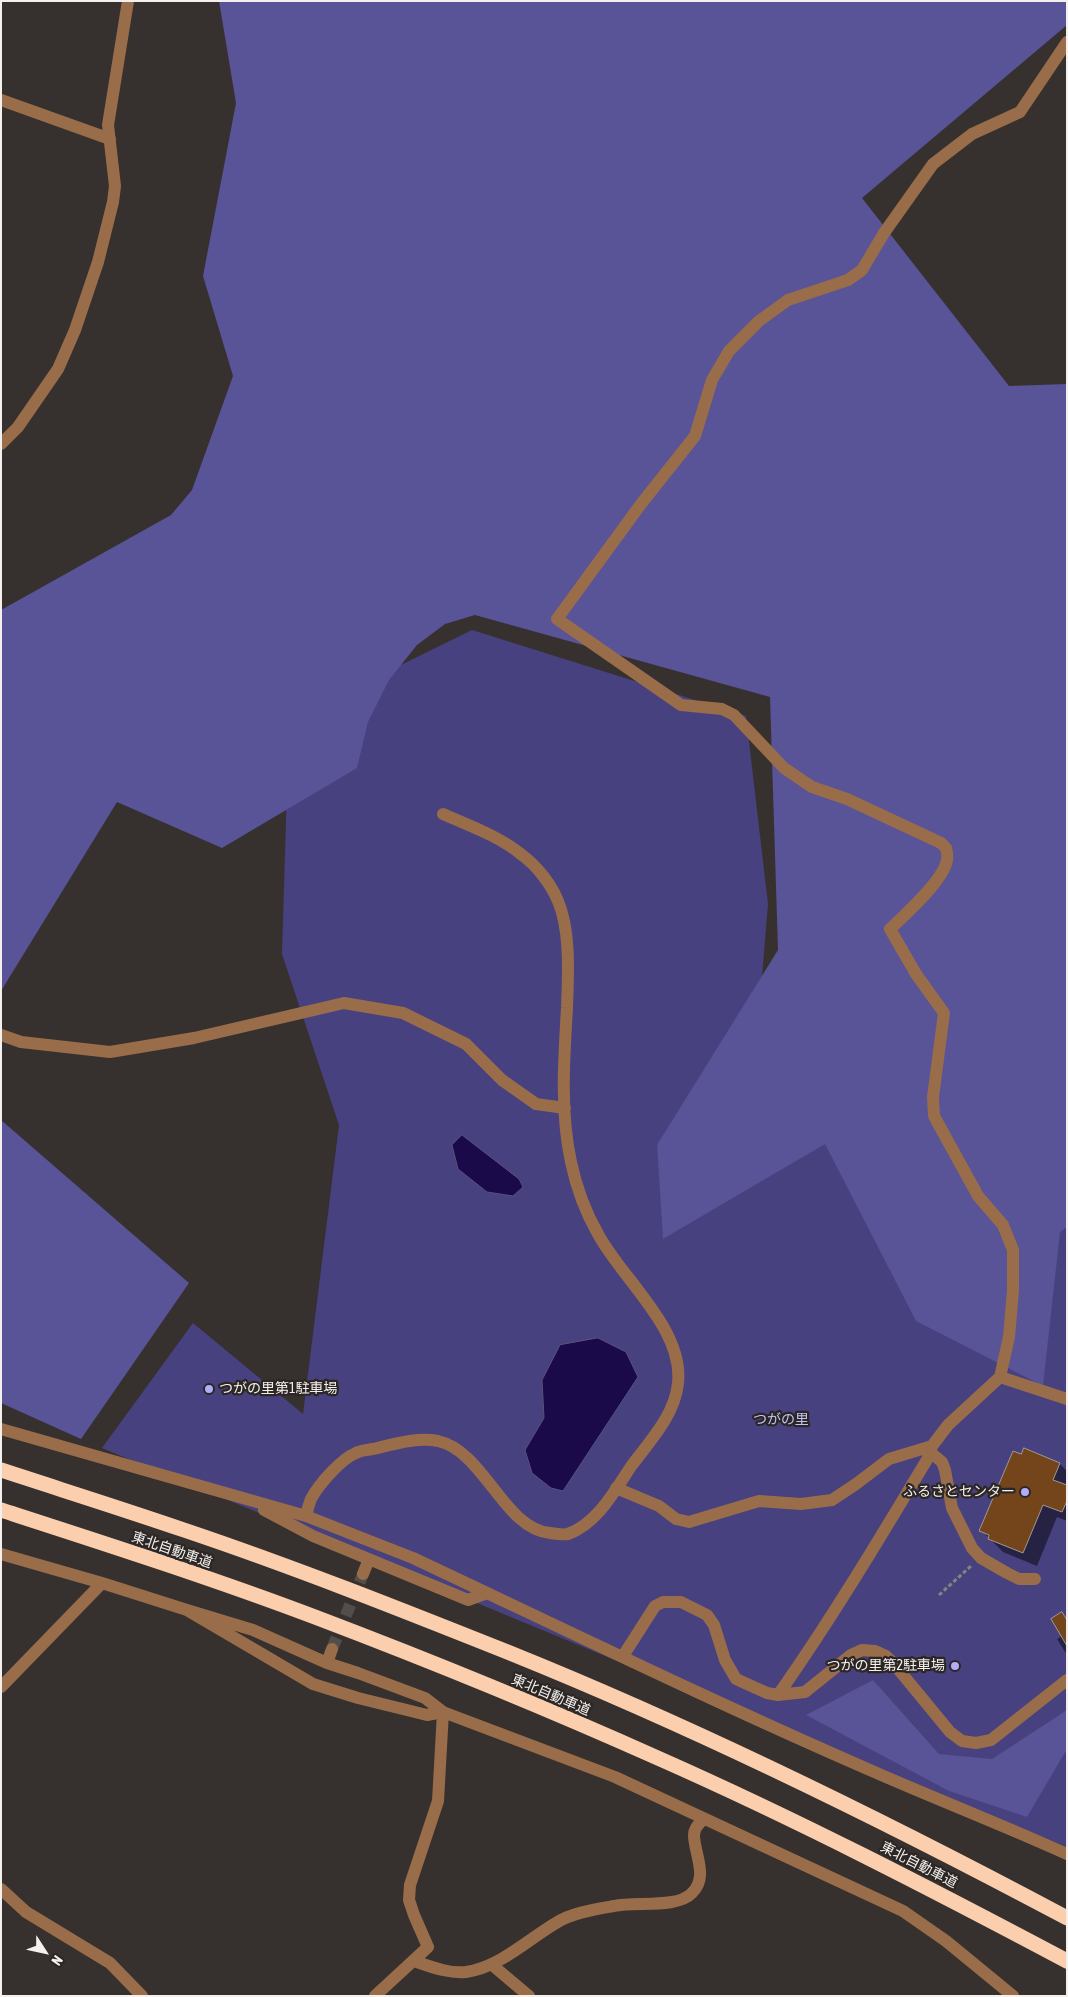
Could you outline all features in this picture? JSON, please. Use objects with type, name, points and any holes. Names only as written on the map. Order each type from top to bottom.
[{"type":"highway","name":"東北自動車道","points":[[1,1470],[184,1530],[326,1582],[512,1654],[679,1726],[833,1797],[1067,1918]]},
{"type":"highway","name":"東北自動車道","points":[[1,1510],[172,1566],[314,1616],[498,1689],[661,1759],[817,1832],[1067,1961]]},
{"type":"street","points":[[1,444],[18,427],[58,369],[75,330],[98,262],[113,202],[115,186],[108,124],[128,1]]},
{"type":"street","points":[[778,1695],[820,1634],[889,1522],[931,1449],[948,1425],[1000,1377],[1009,1338],[1013,1250],[1004,1225],[978,1196],[934,1116],[933,1096],[944,1013],[916,974],[890,929],[920,900],[940,876],[947,861],[946,848],[941,843],[847,800],[812,787],[784,768],[734,714],[722,709],[681,705],[557,619],[641,504],[695,436],[712,380],[729,351],[759,321],[788,300],[848,280],[862,270],[884,233],[933,164],[972,134],[1020,112],[1067,42]]},
{"type":"street","points":[[1,100],[110,139]]},
{"type":"street","points":[[306,1516],[311,1499],[329,1474],[354,1453],[415,1440],[440,1441],[466,1455],[520,1518],[541,1532],[566,1535],[591,1521],[616,1488],[663,1423],[673,1402],[678,1383],[677,1360],[668,1334],[620,1269],[597,1234],[583,1203],[570,1162],[564,1082],[569,968],[566,935],[559,903],[545,878],[524,856],[496,837],[443,814]]},
{"type":"street","points":[[1,1035],[21,1042],[110,1052],[194,1038],[344,1003],[403,1012],[466,1044],[502,1080],[536,1104],[565,1108]]},
{"type":"street","points":[[1000,1377],[1067,1399]]},
{"type":"street","points":[[1,1429],[306,1516],[405,1554],[880,1775],[1067,1854]]},
{"type":"street","points":[[616,1488],[659,1506],[676,1519],[689,1522],[759,1501],[801,1504],[832,1500],[889,1459],[931,1449]]},
{"type":"street","points":[[931,1449],[942,1462],[952,1508],[972,1548],[981,1558],[1019,1579],[1035,1579]]},
{"type":"street","points":[[241,1498],[313,1536],[468,1600],[487,1592]]},
{"type":"street","points":[[1,1554],[102,1583],[252,1630],[327,1663],[425,1698],[443,1712],[615,1777],[903,1911],[946,1941],[1013,1996]]},
{"type":"street","points":[[363,1574],[369,1559]]},
{"type":"street","points":[[1,1687],[102,1583]]},
{"type":"street","points":[[623,1656],[656,1606],[663,1602],[681,1602],[707,1615],[714,1625],[725,1660],[736,1679],[767,1693],[778,1695],[805,1692],[851,1655],[862,1650],[875,1651],[886,1656],[894,1664],[950,1732],[962,1741],[976,1743],[991,1740],[1067,1680]]},
{"type":"street","points":[[187,1610],[313,1684],[358,1698],[427,1715],[443,1712]]},
{"type":"street","points":[[327,1663],[332,1649]]},
{"type":"street","points":[[375,1996],[428,1947],[409,1900],[410,1885],[438,1801],[443,1712]]},
{"type":"street","points":[[414,1961],[438,1969],[465,1972],[491,1964],[556,1922],[592,1910],[624,1904],[663,1903],[681,1900],[692,1894],[698,1884],[700,1873],[694,1833],[697,1826],[704,1819]]},
{"type":"street","points":[[1,1889],[26,1912],[110,1963],[142,1996]]},
{"type":"street","points":[[491,1964],[529,1996]]},
{"type":"path","points":[[939,1595],[981,1558]]},
{"type":"green space","name":"つがの里","points":[[472,630],[746,716],[768,904],[749,1135],[1067,1164],[1067,1847],[102,1448],[193,1323],[303,1414],[339,1125],[282,954],[289,720]]},
{"type":"shaded area","points":[[219,1],[1067,1],[1067,25],[862,198],[1009,386],[1067,384],[1067,1227],[1060,1232],[1043,1386],[916,1321],[825,1144],[663,1239],[657,1145],[778,950],[770,697],[475,615],[445,624],[417,645],[389,680],[368,722],[357,768],[222,848],[117,802],[1,991],[1,610],[171,515],[192,490],[233,376],[203,276],[236,103]]},
{"type":"shaded area","points":[[1,1120],[189,1283],[81,1439],[1,1403]]},
{"type":"shaded area","points":[[462,1135],[519,1179],[523,1187],[513,1196],[487,1192],[458,1169],[452,1145]]},
{"type":"shaded area","points":[[598,1338],[626,1352],[638,1377],[563,1491],[551,1488],[532,1473],[525,1450],[544,1418],[542,1380],[560,1345]]},
{"type":"shaded area","points":[[873,1680],[939,1754],[992,1759],[1067,1710],[1067,1749],[1027,1817],[949,1791],[806,1715]]},
{"type":"building","name":"ふるさとセンター","points":[[1024,1448],[1060,1463],[1053,1480],[1067,1485],[1067,1501],[1062,1512],[1043,1505],[1023,1553],[988,1539],[989,1535],[979,1531],[1013,1451],[1021,1454]]},
{"type":"building","points":[[1062,1612],[1067,1620],[1067,1646],[1051,1619]]},
{"type":"tunnel","points":[[332,1649],[363,1574]]},
{"type":"place","name":"つがの里第1駐車場","points":[[209,1389]]},
{"type":"place","name":"ふるさとセンター","points":[[1025,1492]]},
{"type":"place","name":"つがの里第2駐車場","points":[[955,1666]]}]
